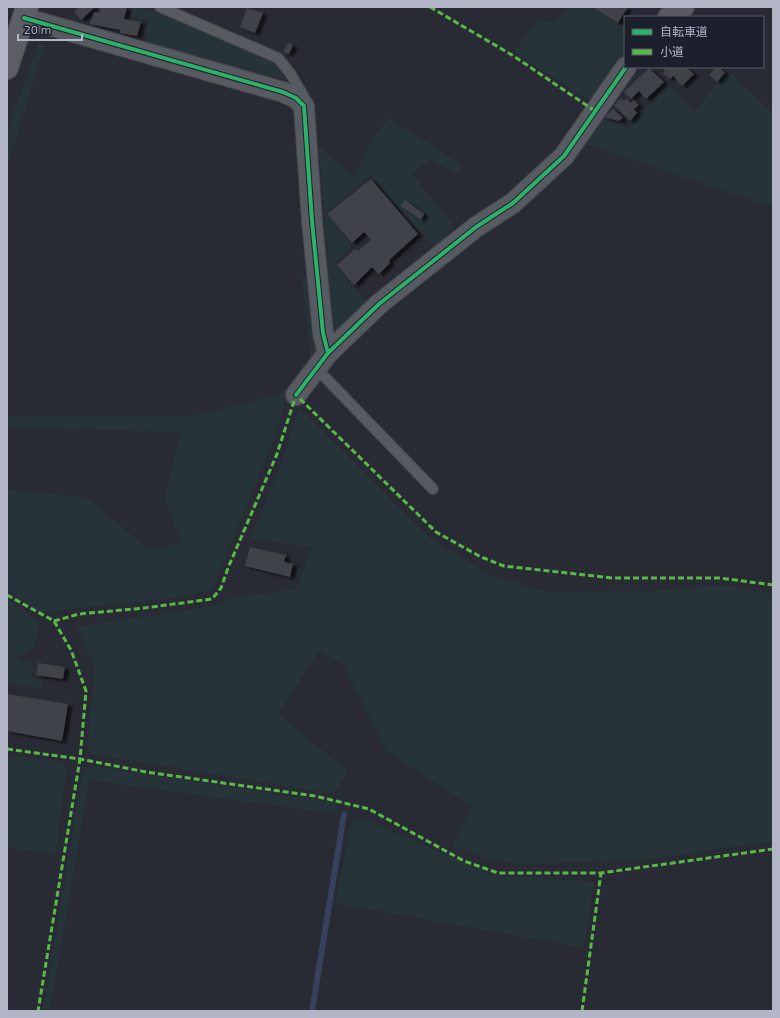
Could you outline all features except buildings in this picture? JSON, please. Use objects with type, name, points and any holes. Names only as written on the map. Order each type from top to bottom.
[{"type":"main road","points":[[7,68],[26,12]]},
{"type":"street","points":[[670,16],[684,7]]},
{"type":"street","points":[[26,12],[283,92],[296,98],[304,106],[313,229],[323,333],[322,360]]},
{"type":"street","points":[[296,395],[322,360],[379,304],[476,227],[514,203],[564,156],[625,68]]},
{"type":"lane","points":[[160,7],[278,58],[290,72],[304,98],[304,106]]},
{"type":"lane","points":[[322,360],[433,489]]},
{"type":"shaded area","points":[[132,7],[142,7],[273,60],[285,80],[146,42],[148,20],[130,16]]},
{"type":"shaded area","points":[[569,7],[590,7],[624,27],[624,59],[593,103],[514,52],[537,20],[555,22]]},
{"type":"shaded area","points":[[39,43],[45,45],[7,168],[7,129]]},
{"type":"shaded area","points":[[729,72],[773,113],[773,207],[583,143],[602,119],[629,128],[668,85],[694,111]]},
{"type":"shaded area","points":[[389,118],[463,166],[455,174],[430,159],[412,174],[454,226],[438,249],[423,236],[371,175],[325,213],[352,246],[334,264],[369,305],[342,329],[334,332],[319,147],[354,177],[375,135]]},
{"type":"shaded area","points":[[302,275],[310,279],[318,357],[300,378],[286,400],[272,443],[213,589],[186,597],[41,612],[7,590],[7,489],[85,498],[109,515],[149,551],[181,542],[165,500],[180,432],[7,427],[7,416],[193,416],[281,394],[310,357]]},
{"type":"shaded area","points":[[299,407],[430,538],[489,575],[547,592],[648,591],[725,585],[773,593],[773,841],[652,859],[530,864],[494,861],[453,846],[472,807],[386,751],[343,664],[319,651],[278,714],[348,771],[334,794],[92,754],[87,746],[94,667],[77,627],[215,605],[231,598],[296,589],[312,547],[251,538],[283,459]]},
{"type":"shaded area","points":[[7,599],[40,622],[34,649],[15,659],[31,663],[32,676],[42,681],[40,689],[7,683]]},
{"type":"shaded area","points":[[7,755],[62,762],[67,768],[55,855],[7,847]]},
{"type":"shaded area","points":[[92,766],[339,803],[337,814],[89,780],[50,1011],[43,1011],[82,773],[85,768]]},
{"type":"shaded area","points":[[352,818],[367,820],[492,875],[594,882],[584,948],[335,903]]},
{"type":"waterway","points":[[312,1011],[344,814]]},
{"type":"marked path","points":[[430,7],[512,55],[595,111]]},
{"type":"marked path","points":[[54,621],[79,614],[144,608],[212,599],[221,588],[228,568],[277,454],[296,395],[436,532],[481,557],[504,566],[612,578],[720,578],[773,585]]},
{"type":"marked path","points":[[7,595],[54,621],[71,650],[86,691],[80,759],[38,1011]]},
{"type":"marked path","points":[[7,749],[80,759],[146,772],[315,796],[369,809],[464,861],[498,873],[601,873],[773,849]]},
{"type":"marked path","points":[[582,1011],[601,873]]},
{"type":"cycle path","points":[[24,18],[283,92],[296,98],[304,106],[312,221],[323,333],[328,353]]},
{"type":"cycle path","points":[[296,395],[328,353],[379,304],[476,227],[513,203],[564,156],[625,68]]}]
